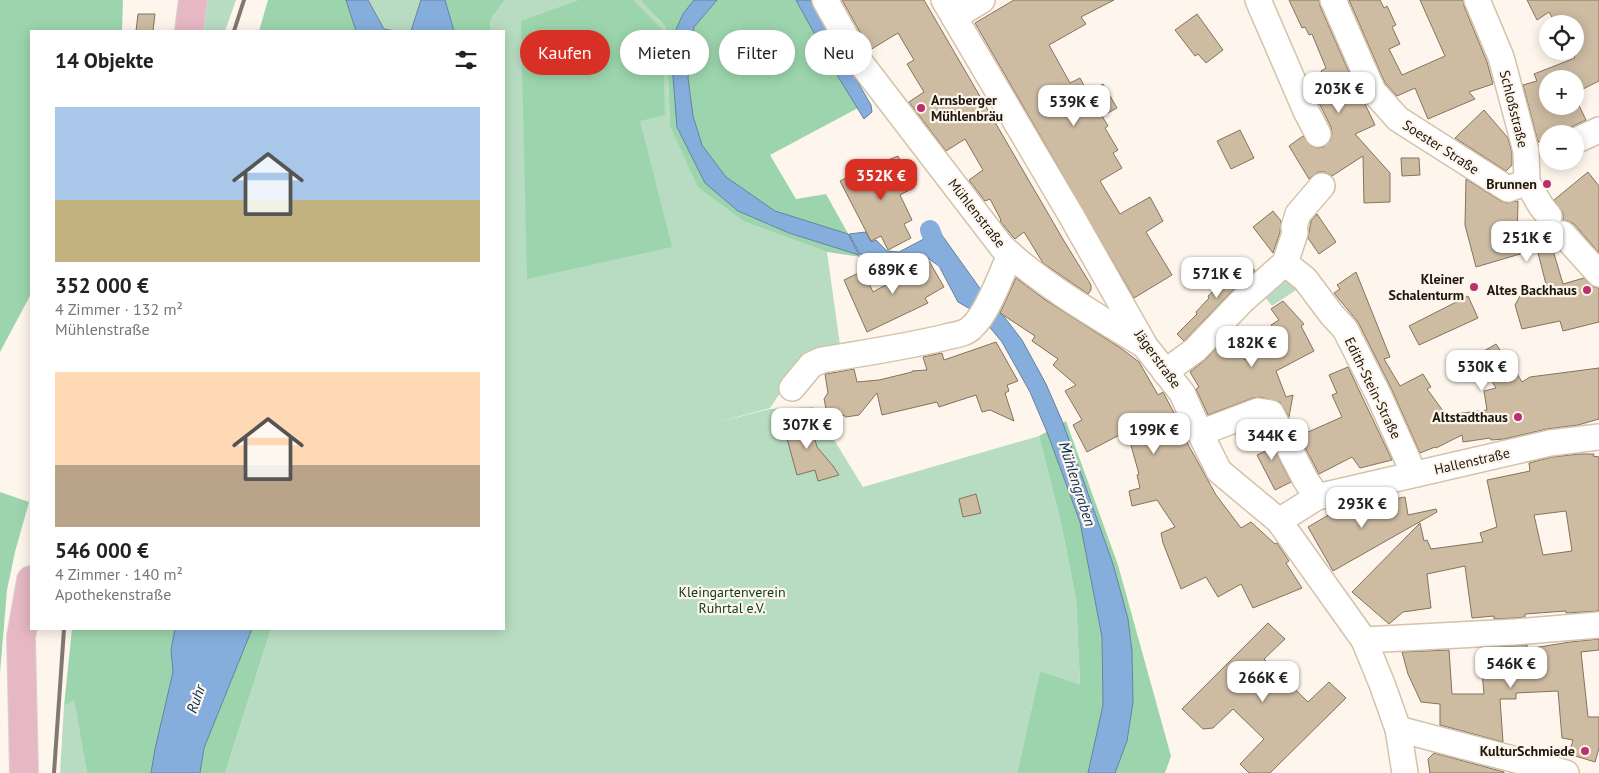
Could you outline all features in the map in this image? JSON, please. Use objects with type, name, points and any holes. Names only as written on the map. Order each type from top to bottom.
[{"type":"main road","points":[[189,30],[193,0]]},
{"type":"main road","points":[[24,773],[21,637],[30,585]]},
{"type":"street","name":"Mühlenstraße","points":[[825,0],[860,62],[1010,254],[1022,265],[1076,304],[1145,346]]},
{"type":"street","points":[[949,8],[982,0]]},
{"type":"street","points":[[1258,0],[1306,111],[1318,134]]},
{"type":"street","name":"Soester Straße","points":[[1333,0],[1374,91],[1398,119],[1508,189],[1527,182]]},
{"type":"street","name":"Schloßstraße","points":[[1477,0],[1537,149],[1527,182],[1541,206],[1599,274]]},
{"type":"street","name":"Jägerstraße","points":[[949,8],[1072,217],[1145,346],[1182,393],[1219,471],[1279,521],[1364,640],[1398,729],[1405,773]]},
{"type":"street","points":[[1584,137],[1599,130]]},
{"type":"street","points":[[1165,372],[1195,350],[1241,302],[1285,263],[1295,233],[1294,227],[1298,214],[1322,186]]},
{"type":"street","name":"Mühlenstraße","points":[[792,388],[810,365],[822,360],[931,341],[966,332],[977,321],[994,293],[1010,254]]},
{"type":"street","name":"Edith-Stein-Straße","points":[[1285,263],[1304,279],[1345,329],[1379,396],[1414,474]]},
{"type":"street","points":[[1200,433],[1258,411],[1271,413],[1305,479],[1317,497]]},
{"type":"street","name":"Hallenstraße","points":[[1279,521],[1317,497],[1550,443],[1599,437]]},
{"type":"street","points":[[1364,640],[1515,632],[1599,625]]},
{"type":"street","points":[[1398,729],[1566,773]]},
{"type":"green space","points":[[0,0],[123,0],[122,30],[30,30],[30,296],[0,352]]},
{"type":"green space","points":[[207,0],[236,0],[225,30],[203,30]]},
{"type":"green space","points":[[268,0],[346,0],[356,30],[259,30]]},
{"type":"green space","points":[[368,0],[421,0],[411,30],[384,29]]},
{"type":"green space","points":[[445,0],[505,0],[491,19],[490,30],[454,30]]},
{"type":"green space","name":"Kleingartenverein Ruhrtal e.V.","points":[[505,0],[640,0],[666,27],[666,30],[620,30],[620,75],[668,75],[670,126],[745,222],[827,252],[840,345],[809,351],[770,408],[715,423],[770,409],[814,407],[863,487],[1039,436],[1061,523],[1076,599],[1080,686],[1040,671],[1017,773],[225,773],[271,630],[505,630],[505,30],[490,30],[491,19]]},
{"type":"green space","points":[[579,0],[633,0],[662,29],[620,30],[620,75],[664,75],[665,115],[640,121],[672,247],[527,279],[522,75],[610,75],[610,30],[521,30],[521,21]]},
{"type":"green space","points":[[640,0],[694,0],[683,14],[682,30],[666,30],[666,27]]},
{"type":"green space","points":[[717,0],[796,0],[812,30],[805,30],[805,75],[837,75],[858,108],[770,155],[796,199],[826,194],[861,257],[827,252],[745,222],[698,187],[670,126],[668,75],[680,75],[677,127],[738,211],[789,233],[858,254],[848,234],[775,211],[726,177],[702,145],[693,116],[688,75],[709,75],[709,30],[694,30],[694,27]]},
{"type":"green space","points":[[1285,275],[1302,286],[1272,306],[1262,293]]},
{"type":"green space","points":[[1066,421],[1118,565],[1171,756],[1165,773],[1115,773],[1127,741],[1133,702],[1132,651],[1128,619],[1113,564],[1090,498],[1047,432],[1080,522],[1102,637],[1103,705],[1088,773],[1017,773],[1040,671],[1080,685],[1076,599],[1061,523],[1039,436]]},
{"type":"green space","points":[[0,492],[29,502],[7,590],[0,673]]},
{"type":"green space","points":[[72,630],[175,630],[171,650],[173,672],[151,773],[87,773],[74,700],[64,706]]},
{"type":"green space","points":[[252,630],[271,630],[225,773],[200,773],[204,748]]},
{"type":"green space","points":[[74,699],[87,773],[60,773],[64,706]]},
{"type":"water","points":[[346,0],[368,0],[384,29],[390,30],[356,30]]},
{"type":"water","points":[[421,0],[445,0],[454,30],[411,30]]},
{"type":"water","points":[[694,0],[717,0],[694,27],[694,30],[676,30],[683,14]]},
{"type":"water","points":[[796,0],[810,0],[827,30],[812,30]]},
{"type":"water","points":[[673,75],[688,75],[693,116],[702,145],[726,177],[775,211],[848,234],[859,255],[789,233],[738,211],[705,183],[677,127]]},
{"type":"water","points":[[837,75],[854,75],[871,105],[872,112],[864,119]]},
{"type":"water","points":[[939,231],[984,294],[979,314],[958,302],[939,266],[929,259],[908,269],[860,254],[849,234],[866,232],[871,242],[876,240],[887,251],[899,252]]},
{"type":"water","points":[[995,305],[1022,340],[1046,384],[1063,423],[1113,564],[1128,619],[1132,651],[1133,702],[1127,741],[1115,773],[1088,773],[1103,705],[1102,637],[1080,522],[1047,432],[1030,392],[1002,342],[982,318]]},
{"type":"water","name":"Ruhr","points":[[175,630],[252,630],[204,748],[200,773],[151,773],[173,672],[171,650]]},
{"type":"building","points":[[842,0],[924,0],[1091,285],[1091,290],[1088,294],[1043,263],[1024,232],[1015,239],[1013,237],[1000,221],[990,199],[985,201],[969,180],[983,170],[965,139],[946,151],[909,102],[924,92],[907,64],[914,60],[898,33],[872,49],[872,30],[859,30]]},
{"type":"building","points":[[1014,0],[1114,0],[1081,17],[1086,24],[1049,45],[1070,83],[1080,78],[1088,93],[1103,84],[1117,108],[1102,116],[1108,126],[1105,128],[1118,150],[1113,153],[1122,168],[1100,181],[1120,214],[1150,197],[1163,221],[1146,232],[1172,275],[1134,298],[975,23]]},
{"type":"building","points":[[1289,0],[1319,0],[1360,97],[1375,125],[1355,134],[1390,173],[1390,202],[1364,203],[1363,156],[1332,176],[1325,172],[1318,172],[1309,179],[1289,146],[1303,136],[1311,146],[1324,147],[1330,141],[1332,134],[1331,127],[1317,99],[1322,97],[1318,87],[1327,83],[1321,71],[1326,68],[1312,34],[1309,35],[1305,27],[1302,28]]},
{"type":"building","points":[[1349,0],[1380,0],[1384,8],[1387,6],[1396,25],[1392,27],[1400,44],[1389,49],[1402,75],[1445,56],[1420,0],[1463,0],[1487,62],[1493,84],[1469,92],[1475,99],[1428,119],[1415,88],[1397,96],[1385,83]]},
{"type":"building","points":[[1527,0],[1599,0],[1599,81],[1584,88],[1584,70],[1544,70],[1570,60],[1584,60],[1584,15],[1551,15],[1549,12],[1544,15],[1539,15],[1537,20]]},
{"type":"building","points":[[138,14],[155,14],[153,30],[136,30]]},
{"type":"building","points":[[1197,14],[1223,50],[1206,63],[1198,54],[1195,56],[1175,30]]},
{"type":"building","points":[[1539,72],[1539,115],[1584,115],[1586,120],[1575,125],[1539,125],[1538,142],[1523,85],[1537,81],[1534,74]]},
{"type":"building","points":[[1484,110],[1508,138],[1512,153],[1512,165],[1506,171],[1455,138]]},
{"type":"building","points":[[1240,130],[1254,158],[1231,169],[1217,141]]},
{"type":"building","points":[[898,156],[913,188],[900,195],[912,220],[904,224],[911,238],[888,250],[881,236],[871,241],[840,181],[882,160],[883,162]]},
{"type":"building","points":[[1401,158],[1419,158],[1420,175],[1402,176]]},
{"type":"building","points":[[1588,172],[1599,186],[1599,253],[1574,224],[1563,220],[1563,213],[1554,200]]},
{"type":"building","points":[[1466,179],[1501,201],[1507,203],[1518,201],[1517,243],[1538,225],[1543,229],[1549,230],[1549,237],[1563,284],[1584,278],[1594,287],[1599,288],[1599,322],[1563,331],[1560,321],[1522,329],[1515,305],[1520,296],[1547,288],[1537,249],[1476,267],[1465,225]]},
{"type":"building","points":[[1273,211],[1281,221],[1280,232],[1273,253],[1253,227]]},
{"type":"building","points":[[1317,214],[1336,242],[1319,254],[1308,238],[1311,221]]},
{"type":"building","points":[[929,261],[944,287],[925,298],[928,303],[867,332],[844,280],[863,271],[873,292]]},
{"type":"building","points":[[1247,262],[1255,271],[1231,292],[1184,341],[1177,334],[1197,314],[1196,312],[1209,298],[1208,296]]},
{"type":"building","points":[[1356,272],[1390,357],[1384,359],[1400,386],[1423,374],[1431,387],[1427,389],[1446,415],[1487,410],[1484,391],[1496,388],[1481,364],[1485,362],[1479,354],[1496,344],[1502,353],[1504,352],[1522,382],[1530,377],[1599,368],[1599,419],[1578,425],[1547,429],[1504,439],[1491,440],[1490,438],[1463,442],[1462,435],[1436,448],[1420,453],[1392,390],[1358,322],[1334,293],[1340,289],[1337,285]]},
{"type":"building","points":[[1016,278],[1044,299],[1139,362],[1158,395],[1163,392],[1181,426],[1179,427],[1216,495],[1241,528],[1251,522],[1275,544],[1277,543],[1289,561],[1286,563],[1302,588],[1253,608],[1241,584],[1218,597],[1206,577],[1181,589],[1161,533],[1175,527],[1157,500],[1132,506],[1129,491],[1140,488],[1137,475],[1139,474],[1127,431],[1087,452],[1073,425],[1082,420],[1065,391],[1076,385],[1053,365],[1058,359],[1032,341],[1035,336],[1000,313]]},
{"type":"building","points":[[1468,296],[1478,318],[1419,345],[1409,326]]},
{"type":"building","points":[[1283,301],[1304,324],[1301,326],[1314,351],[1276,371],[1286,397],[1293,395],[1289,417],[1280,402],[1260,397],[1208,415],[1196,389],[1199,387],[1190,372],[1230,336],[1245,360],[1284,346],[1271,325],[1279,320],[1271,309]]},
{"type":"building","points":[[996,342],[1018,381],[1007,385],[1009,391],[1005,393],[1014,421],[990,410],[982,412],[976,395],[939,407],[937,402],[882,415],[877,393],[859,415],[846,417],[843,415],[828,418],[824,399],[828,393],[825,374],[854,369],[857,382],[879,380],[912,371],[927,370],[923,357],[942,353],[944,360]]},
{"type":"building","points":[[1348,367],[1392,460],[1360,468],[1352,457],[1319,474],[1299,436],[1342,417],[1332,395],[1337,393],[1329,375]]},
{"type":"building","points":[[809,417],[817,447],[839,475],[818,481],[815,470],[797,475],[783,424]]},
{"type":"building","points":[[1262,426],[1291,482],[1275,490],[1257,455],[1266,451],[1253,428]]},
{"type":"building","points":[[1594,454],[1593,456],[1599,457],[1599,611],[1525,614],[1525,617],[1514,618],[1494,619],[1494,616],[1472,618],[1465,566],[1427,574],[1431,608],[1403,612],[1389,624],[1352,592],[1420,523],[1424,541],[1427,540],[1431,549],[1483,542],[1480,533],[1497,527],[1487,480],[1530,471],[1529,463],[1552,457]],"holes":[[[1566,511],[1572,551],[1543,555],[1534,515]]]},
{"type":"building","points":[[976,494],[981,513],[963,517],[959,499]]},
{"type":"building","points":[[1405,497],[1408,515],[1436,509],[1437,512],[1333,571],[1308,527],[1337,510]]},
{"type":"building","points":[[1268,623],[1285,639],[1264,659],[1308,702],[1329,682],[1346,698],[1270,773],[1249,773],[1240,764],[1264,739],[1233,709],[1213,728],[1203,729],[1182,709]]},
{"type":"building","points":[[1599,639],[1599,650],[1581,652],[1588,717],[1599,717],[1599,748],[1595,762],[1569,754],[1573,740],[1562,738],[1558,691],[1516,693],[1516,699],[1500,699],[1503,742],[1440,725],[1440,704],[1421,702],[1408,674],[1402,652],[1449,650],[1452,694],[1484,694],[1480,650],[1496,650],[1496,647],[1527,645],[1527,649]]},
{"type":"building","points":[[1434,753],[1504,773],[1430,773],[1428,759]]},
{"type":"waterway","name":"Mühlengraben","points":[[930,230],[936,246],[945,259]]},
{"type":"railway","points":[[234,30],[244,0]]},
{"type":"railway","points":[[54,773],[64,630]]},
{"type":"place","name":"Arnsberger Mühlenbräu","points":[[921,108]]},
{"type":"place","name":"Brunnen","points":[[1547,184]]},
{"type":"place","name":"Kleiner Schalenturm","points":[[1474,287]]},
{"type":"place","name":"Altes Backhaus","points":[[1587,290]]},
{"type":"place","name":"Altstadthaus","points":[[1518,417]]},
{"type":"place","name":"KulturSchmiede","points":[[1585,751]]}]
